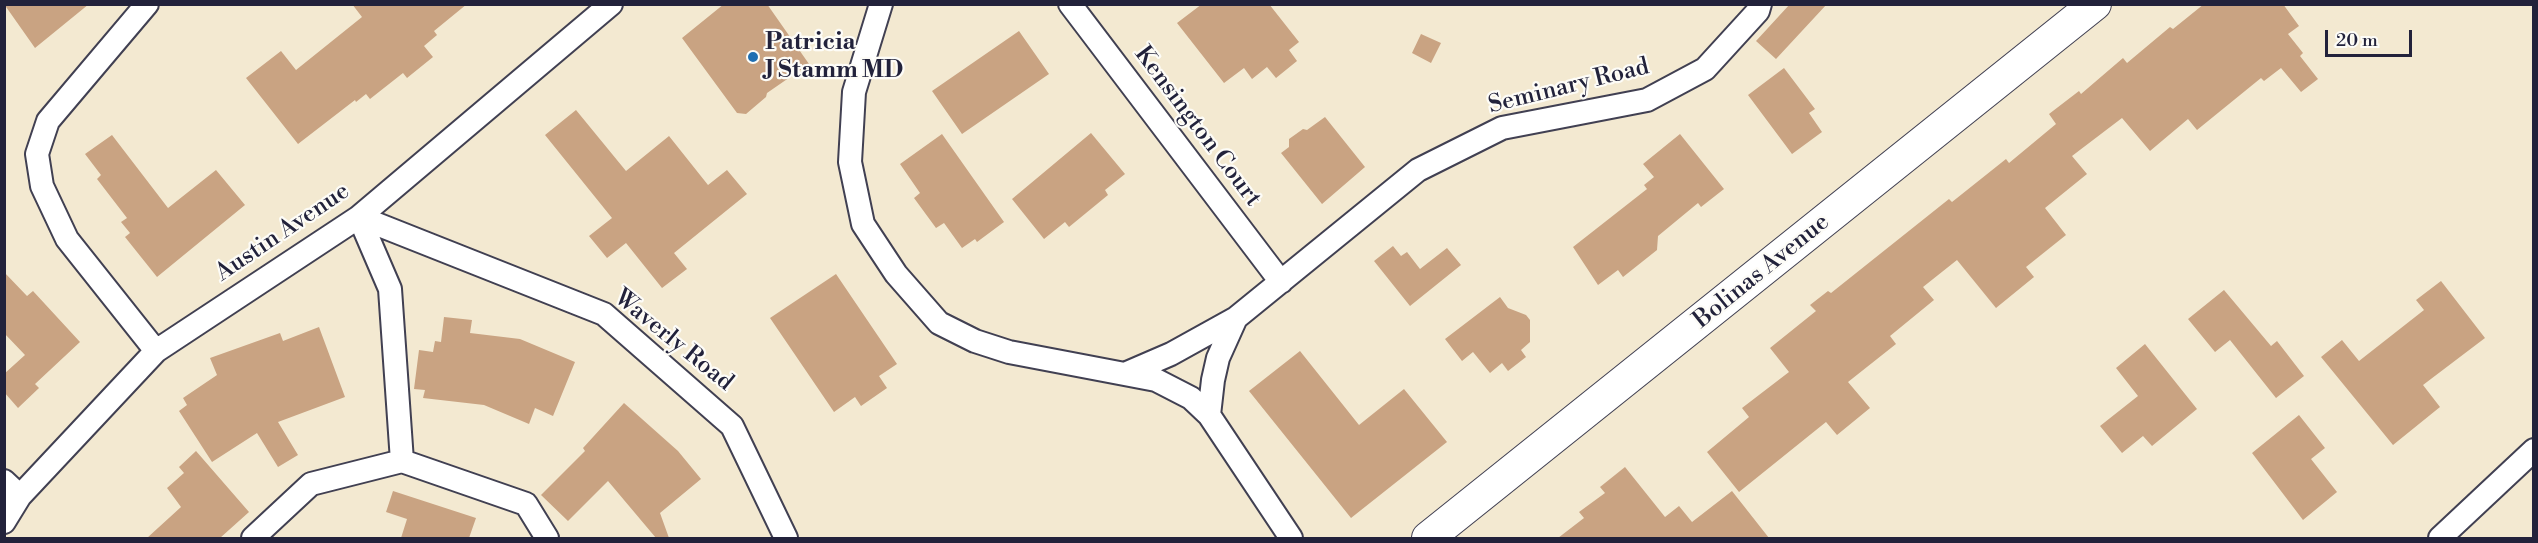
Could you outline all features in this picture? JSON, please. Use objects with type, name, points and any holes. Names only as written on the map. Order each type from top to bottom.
[{"type":"street","points":[[147,4],[48,121],[37,154],[42,186],[67,240],[156,351]]},
{"type":"street","name":"Austin Avenue","points":[[4,522],[12,489],[156,351],[359,217],[611,4]]},
{"type":"street","points":[[881,4],[854,92],[850,162],[862,224],[896,274],[939,323],[975,341],[1009,352],[1127,373],[1174,388],[1191,398],[1209,415],[1291,538]]},
{"type":"street","name":"Kensington Court","points":[[1070,4],[1281,282]]},
{"type":"street","name":"Seminary Road","points":[[1127,373],[1171,354],[1236,318],[1418,170],[1502,128],[1647,100],[1705,69],[1758,11],[1760,4]]},
{"type":"street","name":"Bolinas Avenue","points":[[1428,538],[2095,4]]},
{"type":"street","points":[[359,217],[390,289],[402,461]]},
{"type":"street","name":"Waverly Road","points":[[359,217],[604,314],[732,426],[786,538]]},
{"type":"street","name":"Seminary Road","points":[[1209,415],[1218,358],[1236,318]]},
{"type":"street","points":[[2440,538],[2534,450]]},
{"type":"street","points":[[253,538],[311,484],[402,461],[526,504],[547,538]]},
{"type":"building","points":[[4,4],[89,4],[35,48]]},
{"type":"building","points":[[352,4],[467,4],[434,31],[437,35],[424,46],[433,57],[407,78],[403,73],[370,99],[366,94],[356,102],[355,100],[298,144],[246,78],[281,51],[296,70],[362,17]]},
{"type":"building","name":"Patricia J Stamm MD","points":[[724,4],[767,4],[809,64],[767,93],[766,97],[746,114],[737,113],[682,38]]},
{"type":"building","points":[[1202,4],[1269,4],[1299,42],[1289,50],[1297,61],[1276,78],[1267,67],[1252,79],[1244,68],[1224,83],[1177,23]]},
{"type":"building","points":[[1790,4],[1827,4],[1776,59],[1756,41]]},
{"type":"building","points":[[2204,4],[2283,4],[2299,26],[2288,34],[2303,53],[2300,56],[2318,79],[2301,92],[2281,68],[2264,81],[2261,78],[2197,130],[2188,119],[2150,151],[2122,118],[2072,156],[2087,174],[2045,208],[2066,235],[2026,267],[2034,277],[1996,308],[1957,260],[1923,287],[1934,300],[1890,336],[1896,344],[1848,382],[1870,408],[1837,435],[1826,422],[1739,492],[1707,452],[1749,417],[1742,408],[1789,372],[1770,348],[1816,311],[1810,305],[1828,291],[1831,293],[1949,199],[1952,202],[2006,159],[2009,163],[2056,124],[2049,114],[2079,91],[2081,94],[2123,58],[2127,63],[2170,27],[2173,29]]},
{"type":"building","points":[[1019,31],[1049,74],[962,134],[932,91]]},
{"type":"building","points":[[1421,34],[1441,43],[1431,63],[1412,53]]},
{"type":"building","points":[[1784,68],[1815,109],[1809,113],[1822,132],[1792,154],[1748,95]]},
{"type":"building","points":[[576,110],[626,171],[669,136],[708,185],[727,170],[747,194],[674,253],[687,269],[662,288],[626,243],[607,258],[589,236],[612,218],[545,135]]},
{"type":"building","points":[[1325,117],[1365,167],[1322,204],[1281,153],[1289,147],[1289,139]]},
{"type":"building","points":[[1091,133],[1125,174],[1105,190],[1108,195],[1069,227],[1065,222],[1044,239],[1012,199]]},
{"type":"building","points":[[942,134],[1004,222],[977,242],[975,239],[962,248],[944,223],[936,228],[914,198],[920,193],[900,164]]},
{"type":"building","points":[[1680,134],[1724,189],[1701,207],[1698,203],[1658,236],[1657,250],[1623,277],[1618,270],[1598,285],[1573,247],[1647,189],[1644,185],[1654,177],[1643,164]]},
{"type":"building","points":[[112,135],[168,208],[216,170],[245,205],[157,277],[125,237],[130,233],[121,222],[127,218],[97,179],[101,175],[85,154]]},
{"type":"building","points":[[1393,246],[1401,256],[1407,252],[1420,269],[1447,248],[1461,265],[1410,306],[1374,261]]},
{"type":"building","points":[[4,272],[27,296],[33,291],[80,342],[35,384],[39,388],[18,408],[4,392],[4,374],[25,355],[4,333]]},
{"type":"building","points":[[836,274],[897,364],[879,376],[887,388],[861,406],[855,397],[834,412],[770,318]]},
{"type":"building","points":[[2441,281],[2485,338],[2423,385],[2440,407],[2393,445],[2321,357],[2342,340],[2359,361],[2424,310],[2416,300]]},
{"type":"building","points":[[2224,290],[2271,346],[2277,341],[2304,376],[2276,398],[2230,340],[2215,352],[2188,319]]},
{"type":"building","points":[[1500,297],[1508,308],[1526,315],[1530,320],[1530,342],[1521,350],[1526,357],[1508,371],[1502,363],[1490,373],[1473,352],[1462,361],[1445,339]]},
{"type":"building","points":[[444,317],[472,320],[470,333],[520,339],[575,362],[553,416],[535,408],[529,424],[484,405],[423,398],[425,390],[414,389],[419,350],[433,352],[435,341],[441,342]]},
{"type":"building","points":[[319,327],[345,397],[278,422],[298,455],[278,467],[257,433],[212,462],[179,411],[187,405],[183,398],[217,375],[210,358],[280,333],[283,341]]},
{"type":"building","points":[[2145,344],[2197,409],[2152,446],[2143,436],[2122,453],[2100,426],[2138,396],[2116,368]]},
{"type":"building","points":[[1300,351],[1359,425],[1404,389],[1447,442],[1351,518],[1249,391]]},
{"type":"building","points":[[624,403],[678,451],[701,479],[660,513],[669,538],[656,538],[608,481],[568,521],[541,495],[585,451],[583,448]]},
{"type":"building","points":[[2299,415],[2325,448],[2311,459],[2337,492],[2303,520],[2252,453]]},
{"type":"building","points":[[196,451],[249,512],[220,538],[147,538],[181,507],[167,488],[184,473],[179,467]]},
{"type":"building","points":[[1625,467],[1665,517],[1679,506],[1692,522],[1732,491],[1769,538],[1558,538],[1584,518],[1579,512],[1605,493],[1600,487]]},
{"type":"building","points":[[393,491],[476,518],[469,538],[401,538],[407,519],[386,512]]},
{"type":"place","name":"Patricia J Stamm MD","points":[[753,57]]}]
